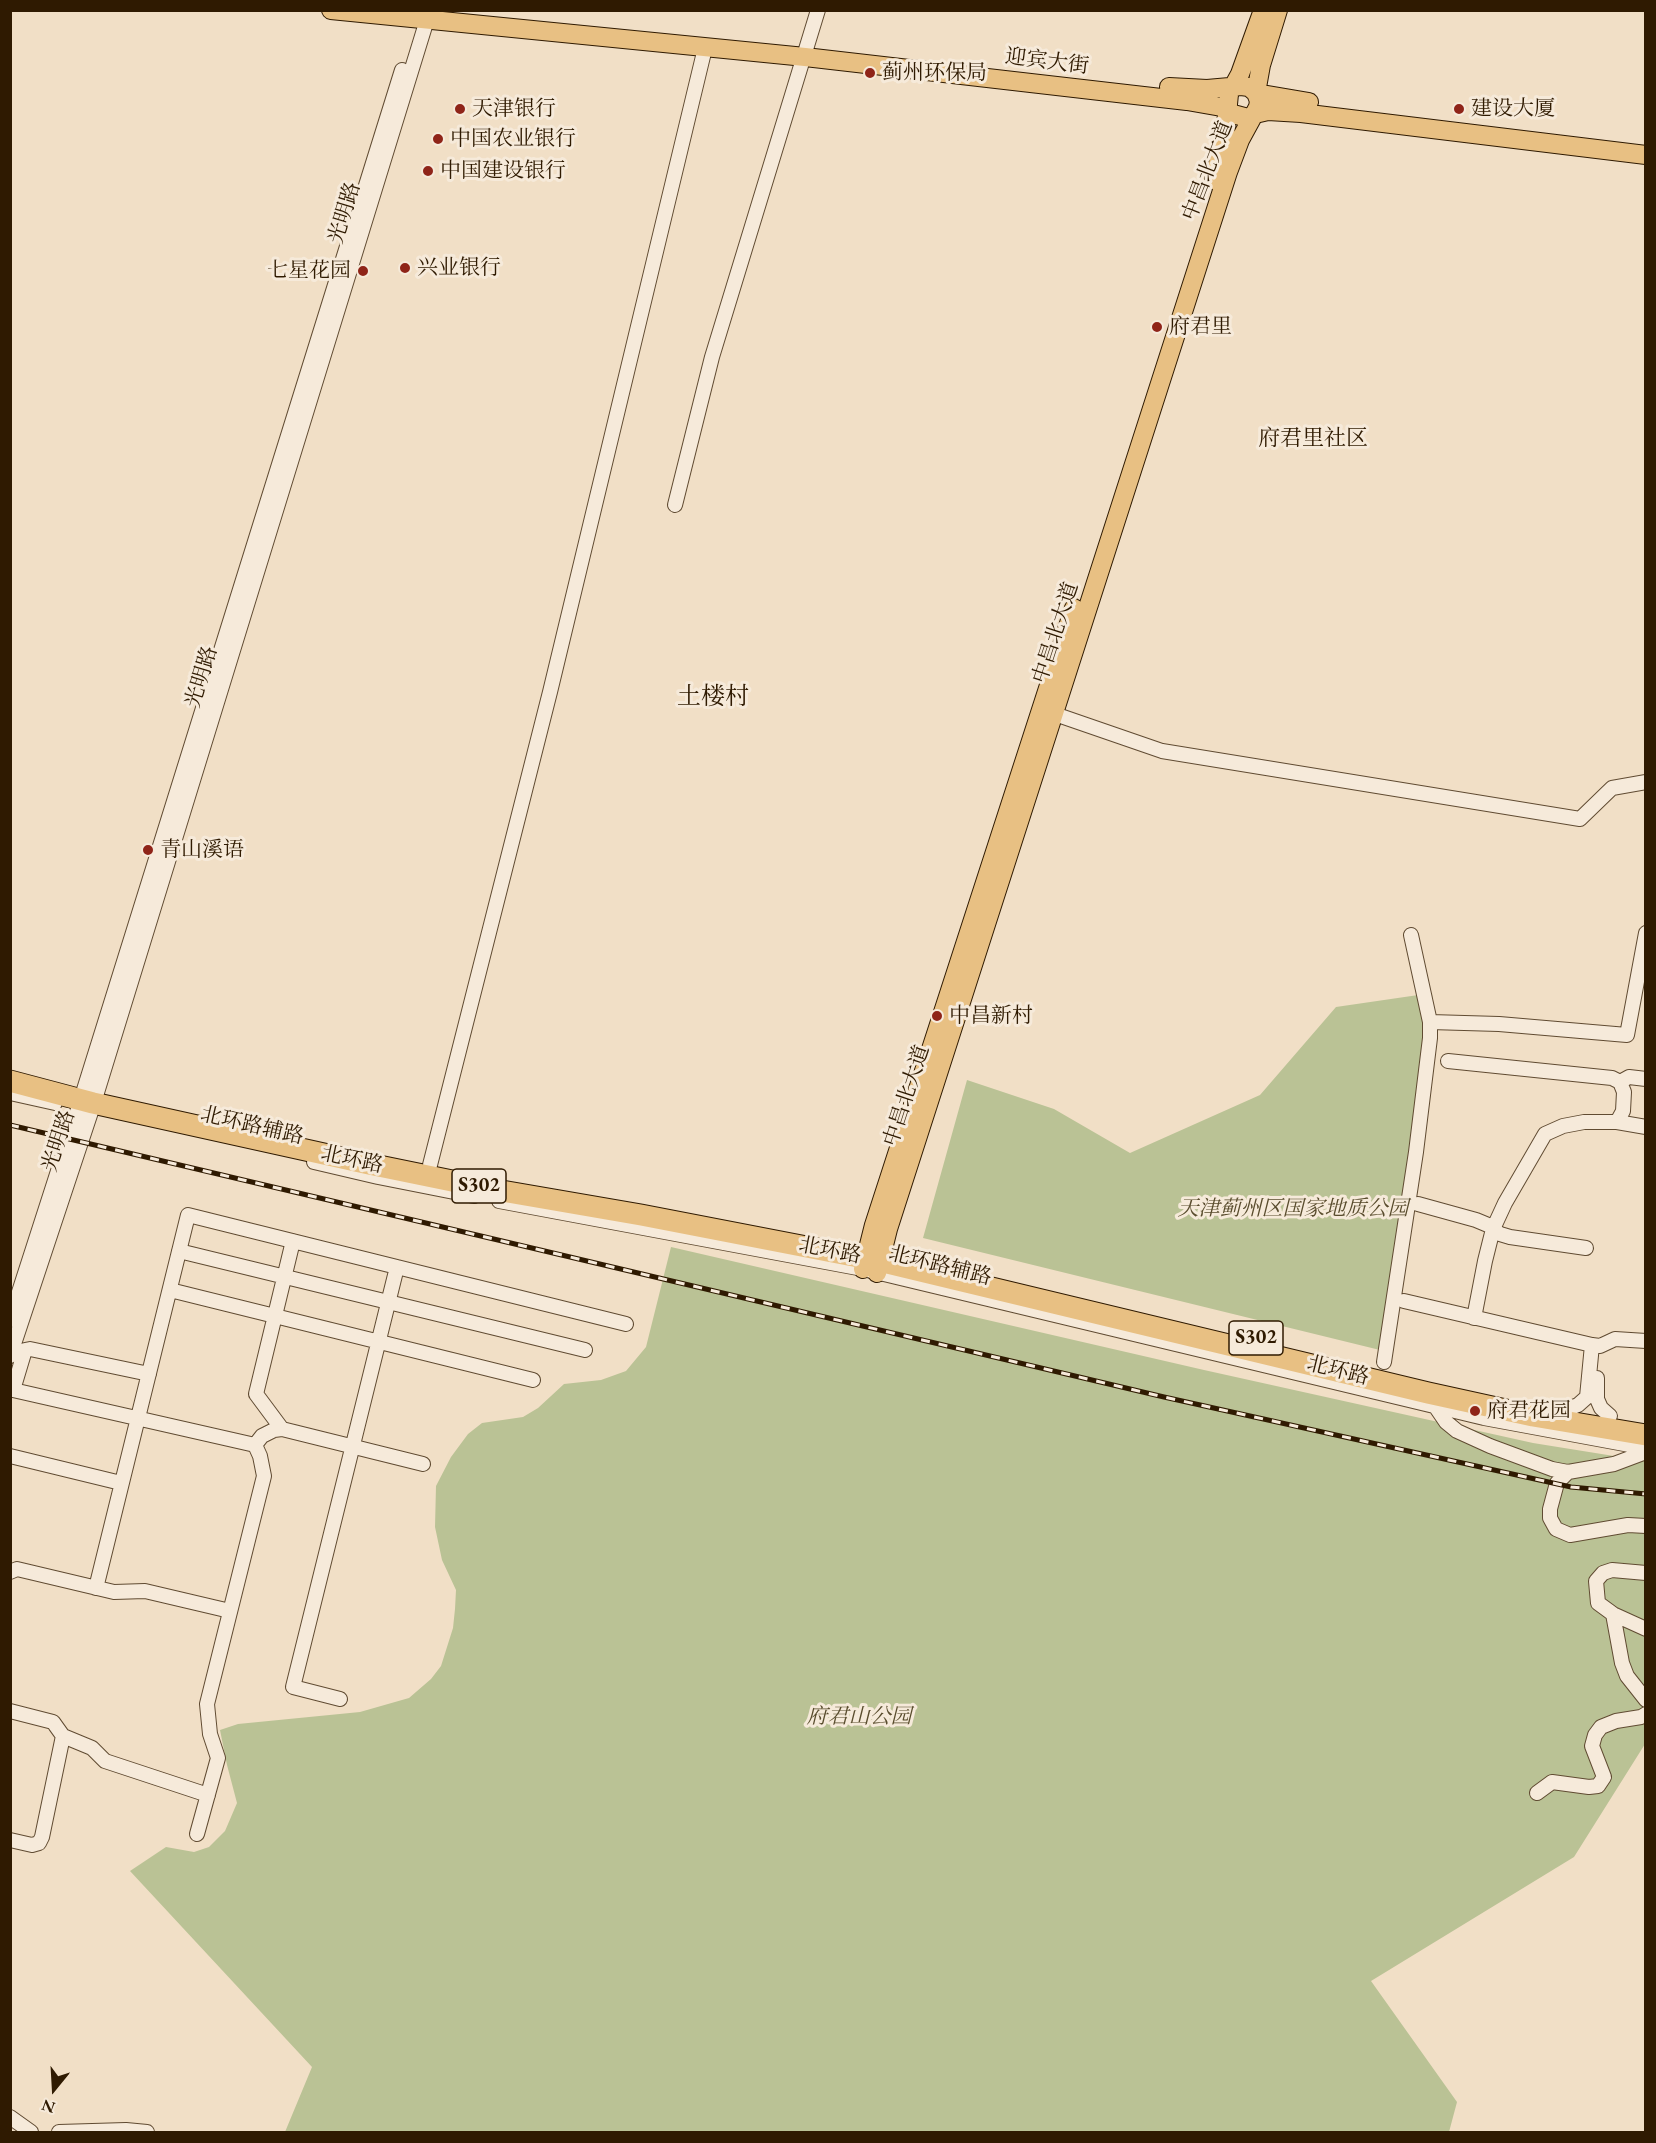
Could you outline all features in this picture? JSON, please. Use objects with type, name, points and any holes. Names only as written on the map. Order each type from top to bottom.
[{"type":"highway","name":"北环路","points":[[10,1069],[87,1101],[430,1165],[1461,1387],[1646,1422]]},
{"type":"highway","name":"北环路","points":[[10,1081],[87,1101],[484,1188],[873,1259],[1431,1399],[1646,1435]]},
{"type":"main road","name":"迎宾大街","points":[[331,10],[427,14],[807,53],[1185,88],[1249,87],[1256,93],[1327,105],[1646,143]]},
{"type":"main road","name":"中昌北大道","points":[[873,1259],[1219,164],[1229,94],[1234,88],[1250,50],[1263,10]]},
{"type":"main road","name":"中昌北大道","points":[[1047,712],[1228,172],[1240,140],[1255,114],[1259,101],[1256,93],[1261,65],[1278,10]]},
{"type":"main road","name":"迎宾大街","points":[[427,14],[705,48],[807,53],[1187,100],[1227,108],[1233,114],[1248,118],[1268,111],[1301,112],[1646,155]]},
{"type":"street","points":[[675,505],[712,357],[807,53],[818,10]]},
{"type":"street","name":"光明路","points":[[10,1356],[87,1101],[427,14]]},
{"type":"street","points":[[430,1165],[550,692],[705,48]]},
{"type":"street","points":[[1047,712],[1162,751],[1580,819],[1612,788],[1646,782]]},
{"type":"street","points":[[1430,1022],[1499,1024],[1627,1035],[1646,933]]},
{"type":"street","points":[[1384,1362],[1428,1060],[1430,1022],[1411,935]]},
{"type":"street","points":[[1448,1061],[1612,1078],[1620,1082],[1624,1092],[1623,1111],[1617,1122]]},
{"type":"street","points":[[1620,1082],[1629,1077],[1646,1079]]},
{"type":"street","points":[[10,1093],[87,1101]]},
{"type":"street","name":"光明路","points":[[10,1320],[14,1295],[87,1101]]},
{"type":"street","points":[[1474,1318],[1493,1229],[1505,1203],[1545,1134],[1563,1126],[1584,1122],[1617,1122],[1646,1127]]},
{"type":"street","points":[[1418,1204],[1476,1220],[1510,1237],[1586,1248]]},
{"type":"street","points":[[96,1588],[188,1215],[626,1324]]},
{"type":"street","points":[[282,1429],[256,1394],[293,1241]]},
{"type":"street","points":[[179,1251],[585,1350]]},
{"type":"street","points":[[340,1699],[293,1687],[397,1267]]},
{"type":"street","points":[[170,1290],[533,1380]]},
{"type":"street","points":[[1404,1300],[1596,1345],[1615,1339],[1646,1341]]},
{"type":"street","points":[[1568,1409],[1578,1405],[1587,1397],[1596,1345]]},
{"type":"street","points":[[1596,1345],[1597,1399],[1601,1408],[1610,1416]]},
{"type":"street","points":[[148,1374],[30,1348],[25,1350],[13,1390],[255,1445]]},
{"type":"street","points":[[1431,1399],[1530,1427],[1646,1450]]},
{"type":"street","points":[[1431,1399],[1446,1422],[1456,1431],[1552,1469],[1568,1472],[1614,1464],[1646,1450]]},
{"type":"street","points":[[255,1445],[262,1436],[282,1429],[423,1464]]},
{"type":"street","points":[[197,1834],[218,1758],[210,1734],[207,1704],[264,1476],[255,1445]]},
{"type":"street","points":[[10,1456],[121,1483]]},
{"type":"street","points":[[1552,1469],[1557,1483],[1550,1518],[1552,1524],[1563,1533],[1570,1535],[1628,1525],[1646,1526]]},
{"type":"street","points":[[1557,1483],[1568,1472]]},
{"type":"street","points":[[10,1572],[17,1569],[114,1592],[145,1591],[230,1611]]},
{"type":"street","points":[[1646,1573],[1612,1570],[1603,1573],[1596,1581],[1598,1603],[1613,1614],[1646,1629]]},
{"type":"street","points":[[1613,1614],[1622,1663],[1627,1676],[1646,1700]]},
{"type":"street","points":[[10,1711],[53,1722],[63,1736],[92,1748],[105,1761],[208,1795]]},
{"type":"street","points":[[1537,1793],[1552,1782],[1588,1787],[1598,1786],[1604,1777],[1592,1746],[1595,1735],[1601,1727],[1646,1714]]},
{"type":"street","points":[[10,1840],[32,1845],[39,1843],[63,1736]]},
{"type":"street","points":[[10,2117],[32,2133]]},
{"type":"street","points":[[59,2133],[126,2130],[147,2133]]},
{"type":"green space","name":"天津蓟州区国家地质公园","points":[[1432,993],[1436,1047],[1430,1099],[1415,1196],[1384,1351],[923,1238],[967,1080],[1054,1109],[1130,1153],[1260,1095],[1336,1007]]},
{"type":"green space","name":"府君山公园","points":[[671,1247],[1533,1443],[1645,1461],[1645,1744],[1574,1857],[1371,1981],[1457,2102],[1449,2132],[285,2132],[312,2067],[130,1871],[166,1847],[194,1852],[209,1847],[225,1831],[237,1803],[220,1730],[238,1724],[360,1712],[409,1698],[431,1679],[441,1666],[453,1628],[455,1609],[456,1590],[442,1560],[435,1527],[436,1486],[451,1457],[468,1434],[482,1423],[523,1417],[538,1408],[564,1384],[601,1380],[626,1371],[646,1347]]},
{"type":"railway","points":[[10,1125],[1164,1397],[1571,1487],[1646,1494]]},
{"type":"place","name":"蓟州环保局","points":[[870,73]]},
{"type":"place","name":"天津银行","points":[[460,109]]},
{"type":"place","name":"建设大厦","points":[[1459,109]]},
{"type":"place","name":"中国农业银行","points":[[438,139]]},
{"type":"place","name":"中国建设银行","points":[[428,171]]},
{"type":"place","name":"兴业银行","points":[[405,268]]},
{"type":"place","name":"七星花园","points":[[363,271]]},
{"type":"place","name":"府君里","points":[[1157,327]]},
{"type":"place","name":"青山溪语","points":[[148,850]]},
{"type":"place","name":"中昌新村","points":[[937,1016]]},
{"type":"place","name":"府君花园","points":[[1475,1411]]},
{"type":"district","name":"府君里社区","points":[[1313,439]]},
{"type":"district","name":"土楼村","points":[[713,697]]}]
